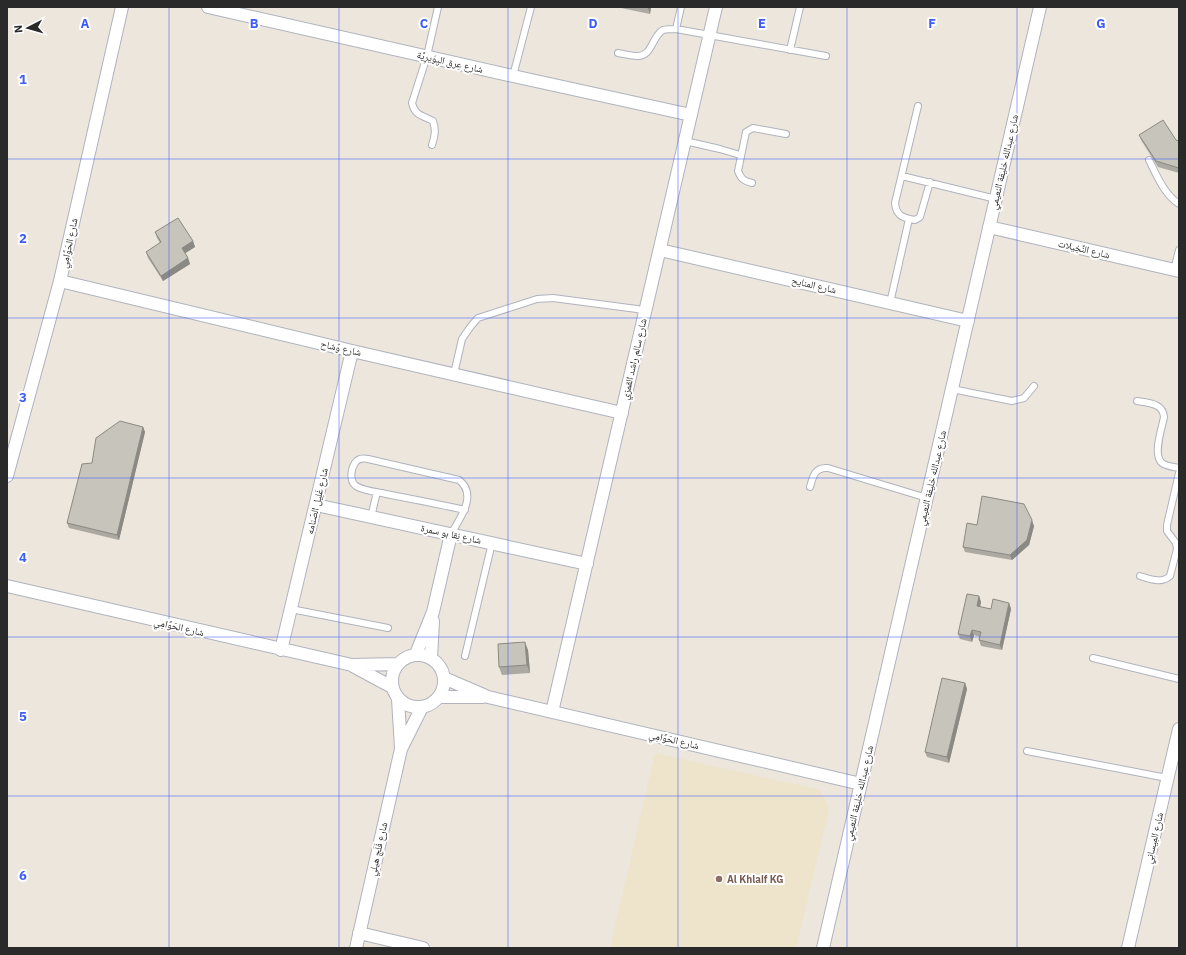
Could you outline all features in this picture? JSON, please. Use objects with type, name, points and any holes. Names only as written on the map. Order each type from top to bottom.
[{"type":"street","name":"شارع الحَوَّامِي","points":[[8,470],[60,281],[122,7]]},
{"type":"street","name":"شارع عِرق اليِوَيرِيَّة","points":[[208,7],[691,115]]},
{"type":"street","name":"شارع سالم راشد القمزي","points":[[552,712],[716,7]]},
{"type":"street","name":"شارع عبدالله خليفة النعيمي","points":[[823,948],[1040,7]]},
{"type":"street","name":"شارع النِّخِيلات","points":[[989,227],[1177,270]]},
{"type":"street","name":"شارع المنايح","points":[[660,250],[968,321]]},
{"type":"street","name":"شارع وُشاح","points":[[60,281],[352,351],[622,413]]},
{"type":"street","name":"شارع غَلِيل الصّنامه","points":[[281,650],[352,351]]},
{"type":"street","name":"شارع نِقا بو سمرة","points":[[316,505],[587,564]]},
{"type":"street","points":[[416,654],[433,612],[451,534]]},
{"type":"street","name":"شارع الحَوَّامِي","points":[[7,586],[352,666],[392,687]]},
{"type":"street","points":[[431,658],[433,612]]},
{"type":"street","points":[[416,654],[431,658],[440,666],[444,678],[444,688],[439,698],[422,707],[413,707],[405,704],[398,698],[392,687],[394,671],[398,664],[406,657],[416,654]]},
{"type":"street","name":"شارع الحَوَّامِي","points":[[352,666],[398,664]]},
{"type":"street","name":"شارع الحَوَّامِي","points":[[444,678],[488,697],[861,784]]},
{"type":"street","name":"شارع الحَوَّامِي","points":[[439,698],[488,697]]},
{"type":"street","name":"شارع فَلَج هيلي","points":[[398,698],[401,749]]},
{"type":"street","name":"شارع فَلَج هيلي","points":[[356,948],[401,749],[422,707]]},
{"type":"street","name":"شارع المِيسانِي","points":[[1128,948],[1179,729]]},
{"type":"street","points":[[359,933],[423,948]]},
{"type":"lane","points":[[432,145],[435,135],[433,121],[418,115],[412,104],[427,56],[438,7]]},
{"type":"lane","points":[[513,76],[531,7]]},
{"type":"lane","points":[[676,29],[681,7]]},
{"type":"lane","points":[[790,50],[800,7]]},
{"type":"lane","points":[[618,53],[638,57],[643,55],[648,51],[659,34],[664,30],[676,29],[826,56]]},
{"type":"lane","points":[[918,106],[895,203],[896,210],[900,216],[915,220],[920,217],[930,182]]},
{"type":"lane","points":[[752,183],[740,177],[738,170],[746,132],[753,128],[786,134]]},
{"type":"lane","points":[[685,141],[740,155]]},
{"type":"lane","points":[[1149,160],[1162,186],[1179,204]]},
{"type":"lane","points":[[902,176],[996,199]]},
{"type":"lane","points":[[890,303],[909,219]]},
{"type":"lane","points":[[1177,270],[1179,250]]},
{"type":"lane","points":[[454,374],[462,339],[470,326],[478,318],[537,299],[553,298],[572,299],[645,311]]},
{"type":"lane","points":[[952,389],[1012,401],[1024,398],[1034,386]]},
{"type":"lane","points":[[1137,401],[1156,405],[1164,412],[1157,448],[1158,456],[1161,462],[1167,466],[1179,468]]},
{"type":"lane","points":[[451,534],[465,510],[468,491],[465,484],[460,480],[363,458],[354,464],[351,477],[352,483],[356,486],[377,492],[465,510]]},
{"type":"lane","points":[[810,487],[814,474],[817,470],[828,468],[927,498]]},
{"type":"lane","points":[[1140,576],[1157,580],[1167,579],[1170,576],[1177,557],[1176,544],[1167,531],[1179,473]]},
{"type":"lane","points":[[371,517],[377,492]]},
{"type":"lane","points":[[465,656],[492,543]]},
{"type":"lane","points":[[291,608],[388,628]]},
{"type":"lane","points":[[1093,658],[1179,679]]},
{"type":"lane","points":[[1027,751],[1167,778]]},
{"type":"shaded area","name":"Al Khlaif KG","points":[[655,753],[821,790],[829,809],[796,948],[610,948]]},
{"type":"building","points":[[1163,120],[1176,140],[1179,141],[1179,168],[1156,161],[1139,135]]},
{"type":"building","points":[[178,218],[193,241],[182,248],[188,258],[161,276],[146,252],[161,242],[155,232]]},
{"type":"building","points":[[120,421],[143,427],[117,535],[67,523],[82,464],[92,463],[96,438]]},
{"type":"building","points":[[982,496],[1024,504],[1032,520],[1027,540],[1010,555],[963,547],[967,523],[977,525]]},
{"type":"building","points":[[967,594],[979,596],[977,606],[991,609],[993,599],[1009,603],[1000,645],[979,640],[981,632],[972,630],[970,636],[958,634]]},
{"type":"building","points":[[525,642],[527,665],[499,667],[498,644]]},
{"type":"building","points":[[942,678],[965,683],[947,757],[925,752]]},
{"type":"place","name":"Al Khlaif KG","points":[[719,879]]}]
